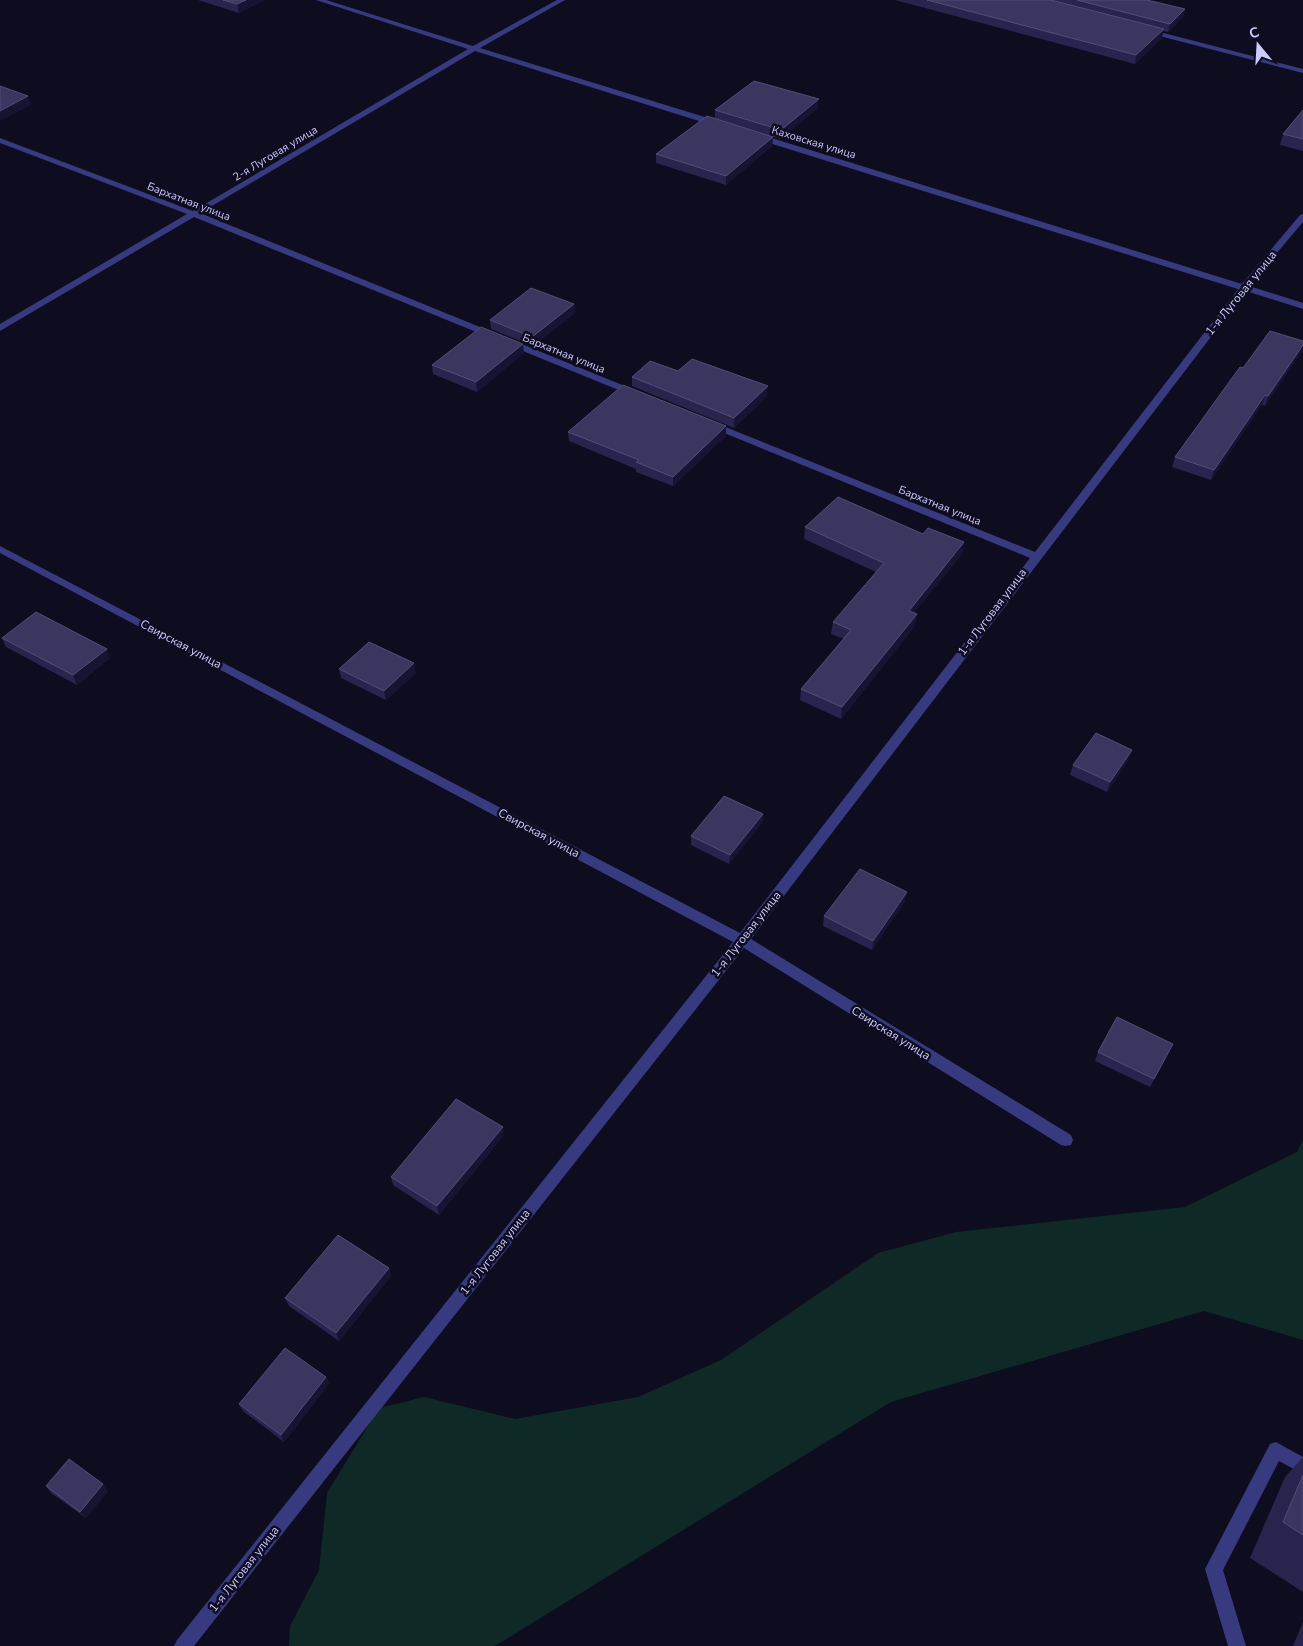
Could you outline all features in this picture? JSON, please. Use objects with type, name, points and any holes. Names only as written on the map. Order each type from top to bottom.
[{"type":"street","points":[[319,0],[731,128]]},
{"type":"street","name":"2-я Луговая улица","points":[[0,328],[474,48],[562,0]]},
{"type":"street","points":[[1142,29],[1303,70]]},
{"type":"street","name":"Каховская улица","points":[[750,134],[1303,306]]},
{"type":"street","name":"Бархатная улица","points":[[0,140],[194,214],[647,398]]},
{"type":"street","name":"1-я Луговая улица","points":[[184,1646],[742,940],[1035,556],[1244,287],[1303,217]]},
{"type":"street","name":"Бархатная улица","points":[[702,421],[1035,556]]},
{"type":"street","name":"Свирская улица","points":[[0,549],[742,940],[1066,1140]]},
{"type":"street","points":[[1237,1646],[1214,1569],[1276,1450],[1303,1466]]},
{"type":"green space","points":[[1303,1140],[1303,1340],[1204,1311],[891,1402],[495,1646],[289,1646],[290,1626],[319,1570],[327,1493],[379,1408],[424,1397],[515,1419],[638,1397],[721,1360],[878,1253],[956,1232],[1185,1207],[1297,1152]]},
{"type":"building","points":[[223,0],[246,0],[237,4]]},
{"type":"building","points":[[927,0],[1051,0],[1164,29],[1136,55]]},
{"type":"building","points":[[1077,0],[1147,0],[1185,9],[1170,24]]},
{"type":"building","points":[[754,81],[819,99],[781,130],[715,110]]},
{"type":"building","points":[[0,86],[28,96],[0,111]]},
{"type":"building","points":[[1303,110],[1303,139],[1283,134]]},
{"type":"building","points":[[707,116],[773,137],[726,176],[656,154]]},
{"type":"building","points":[[531,288],[574,304],[532,337],[490,320]]},
{"type":"building","points":[[481,327],[523,344],[476,382],[432,365]]},
{"type":"building","points":[[1270,331],[1303,341],[1303,345],[1268,396],[1265,395],[1214,470],[1175,457],[1240,367],[1243,368]]},
{"type":"building","points":[[692,359],[768,386],[734,418],[632,377],[650,361],[678,371]]},
{"type":"building","points":[[623,385],[726,426],[673,477],[636,462],[639,460],[568,432]]},
{"type":"building","points":[[838,497],[923,534],[928,528],[964,542],[909,611],[917,614],[842,707],[801,689],[851,630],[833,622],[884,563],[805,527]]},
{"type":"building","points":[[36,612],[107,649],[73,675],[2,638]]},
{"type":"building","points":[[369,642],[414,663],[384,691],[339,669]]},
{"type":"building","points":[[1096,733],[1132,750],[1110,782],[1073,765]]},
{"type":"building","points":[[724,796],[763,814],[730,855],[691,836]]},
{"type":"building","points":[[860,869],[907,892],[873,941],[824,916]]},
{"type":"building","points":[[1117,1017],[1173,1044],[1154,1079],[1098,1052]]},
{"type":"building","points":[[456,1099],[503,1127],[437,1206],[391,1177]]},
{"type":"building","points":[[338,1235],[389,1268],[336,1333],[285,1298]]},
{"type":"building","points":[[285,1348],[326,1377],[281,1435],[239,1404]]},
{"type":"building","points":[[69,1459],[103,1484],[80,1512],[46,1486]]},
{"type":"building","points":[[1303,1475],[1303,1535],[1283,1522]]}]
